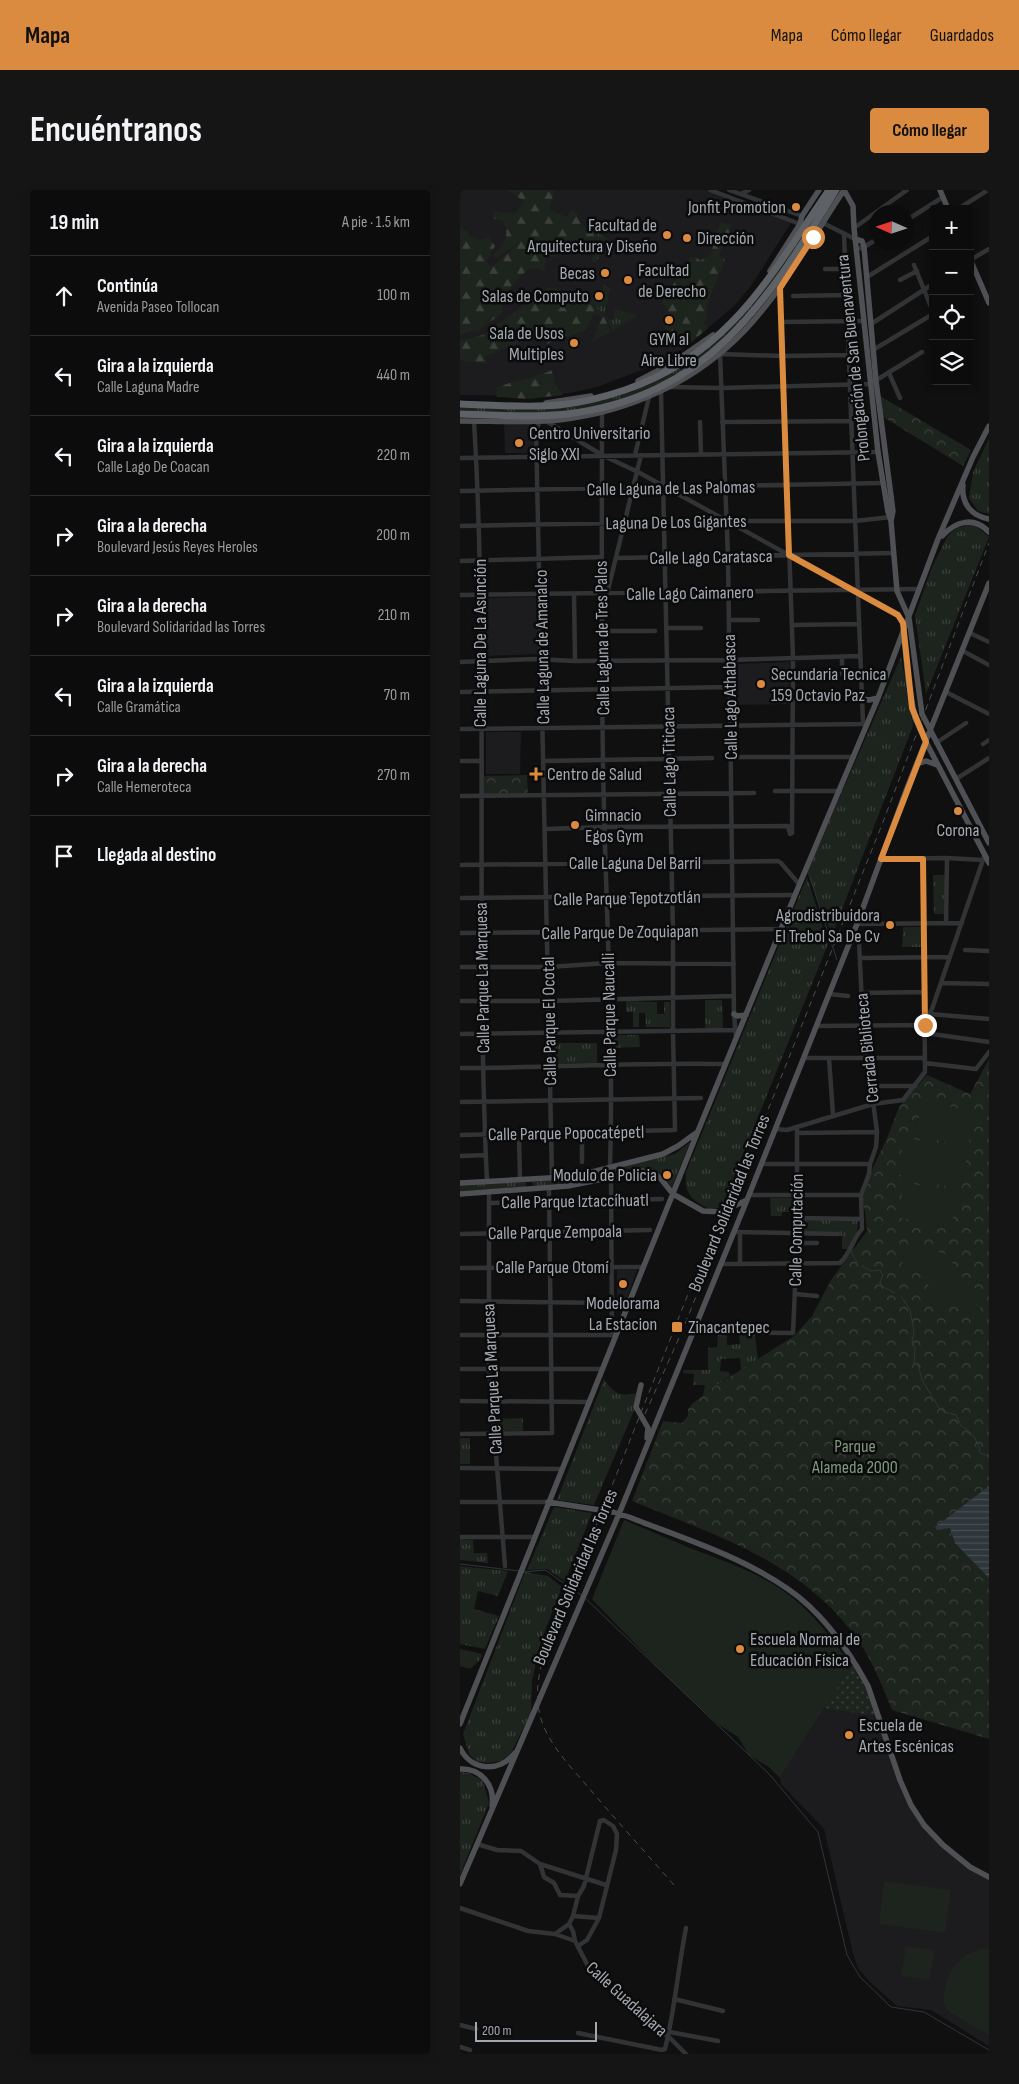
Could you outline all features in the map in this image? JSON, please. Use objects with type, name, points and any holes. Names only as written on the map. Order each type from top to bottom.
[{"type":"highway","points":[[460,402],[524,406],[559,405],[617,392],[650,381],[667,372],[714,340],[762,288],[829,190]]},
{"type":"highway","points":[[460,414],[565,416],[613,404],[662,386],[718,349],[746,325],[803,248],[836,190]]},
{"type":"main road","points":[[735,317],[756,290],[820,190]]},
{"type":"main road","points":[[460,421],[543,421],[565,416],[602,413],[661,392],[720,354],[780,288],[803,248],[844,190],[853,206],[855,239]]},
{"type":"main road","points":[[940,190],[946,205]]},
{"type":"main road","name":"Prolongación de San Buenaventura","points":[[891,518],[878,452],[873,382],[873,350],[864,247],[862,241],[855,239],[864,321],[873,382],[891,518],[897,590],[909,618]]},
{"type":"main road","points":[[974,269],[989,303]]},
{"type":"main road","points":[[460,1724],[464,1705],[590,1402],[614,1335],[644,1267],[794,895],[840,791],[904,634],[938,539],[989,426]]},
{"type":"main road","points":[[963,480],[963,495],[967,506],[976,515],[989,519]]},
{"type":"main road","points":[[938,539],[950,527],[964,522],[979,524],[989,532]]},
{"type":"main road","name":"Boulevard Solidaridad las Torres","points":[[460,1884],[619,1514],[692,1332],[737,1232],[748,1197],[858,924],[917,764],[986,597],[989,583]]},
{"type":"main road","points":[[909,618],[921,710],[936,743],[974,814],[986,832],[989,843]]},
{"type":"main road","points":[[904,634],[912,708],[926,742],[984,857],[989,863]]},
{"type":"main road","points":[[862,699],[878,698]]},
{"type":"main road","points":[[917,764],[926,761],[937,764]]},
{"type":"main road","points":[[734,1014],[737,1016],[746,1015]]},
{"type":"main road","points":[[460,1183],[574,1176],[671,1151],[698,1131]]},
{"type":"main road","points":[[610,1166],[611,1177]]},
{"type":"main road","points":[[460,1194],[550,1189],[578,1185],[635,1171],[649,1172],[661,1179],[673,1194],[691,1206],[715,1213],[728,1210],[748,1197]]},
{"type":"main road","points":[[529,1179],[528,1186],[530,1190]]},
{"type":"main road","points":[[641,1385],[636,1405],[648,1428],[646,1446]]},
{"type":"main road","points":[[548,1502],[629,1517],[736,1560],[790,1590],[826,1624],[851,1656],[868,1686],[904,1790],[924,1825],[955,1856],[989,1878]]},
{"type":"main road","points":[[622,1506],[629,1517]]},
{"type":"main road","points":[[460,1748],[471,1762],[483,1767],[492,1767],[508,1761],[521,1743]]},
{"type":"main road","points":[[460,1769],[474,1770],[486,1780],[492,1794],[490,1813]]},
{"type":"street","points":[[710,190],[800,224]]},
{"type":"street","points":[[729,190],[802,216]]},
{"type":"street","points":[[737,192],[749,190]]},
{"type":"street","points":[[854,228],[907,190]]},
{"type":"street","points":[[964,205],[988,190]]},
{"type":"street","points":[[914,215],[943,196]]},
{"type":"street","points":[[757,207],[758,201]]},
{"type":"street","points":[[767,211],[769,204]]},
{"type":"street","points":[[823,222],[855,239]]},
{"type":"street","points":[[844,234],[864,731]]},
{"type":"street","points":[[867,277],[929,238]]},
{"type":"street","points":[[857,249],[869,244]]},
{"type":"street","points":[[974,257],[989,248]]},
{"type":"street","points":[[914,265],[929,303]]},
{"type":"street","points":[[825,269],[844,269]]},
{"type":"street","points":[[900,280],[917,272]]},
{"type":"street","points":[[871,324],[929,287]]},
{"type":"street","points":[[546,829],[788,826],[791,834],[793,826],[793,658],[780,288]]},
{"type":"street","points":[[793,296],[845,295]]},
{"type":"street","points":[[873,350],[929,315]]},
{"type":"street","points":[[781,322],[864,321]]},
{"type":"street","points":[[670,387],[721,388],[850,385],[873,382],[889,374],[922,352]]},
{"type":"street","points":[[720,354],[782,356],[849,355]]},
{"type":"street","name":"Calle Lago Athabasca","points":[[720,354],[728,557],[734,930],[733,996],[736,1039]]},
{"type":"street","points":[[889,374],[900,398]]},
{"type":"street","name":"Calle Lago Titicaca","points":[[661,392],[661,455],[674,932],[672,1031],[675,1130],[673,1132]]},
{"type":"street","points":[[605,594],[617,558],[638,472],[638,455],[649,397]]},
{"type":"street","name":"Calle Laguna de Tres Palos","points":[[602,413],[601,557],[605,594],[603,631],[603,760],[606,863]]},
{"type":"street","points":[[722,422],[851,420]]},
{"type":"street","name":"Calle Laguna De La Asunción","points":[[474,421],[478,491],[480,595],[481,865]]},
{"type":"street","name":"Calle Laguna de Amanalco","points":[[530,421],[536,430],[538,457],[546,864]]},
{"type":"street","points":[[543,421],[602,455],[638,472],[898,615],[903,623],[904,634]]},
{"type":"street","name":"Calle Laguna de Amanalco","points":[[536,430],[543,421]]},
{"type":"street","points":[[700,422],[701,454]]},
{"type":"street","points":[[460,458],[878,452]]},
{"type":"street","name":"Calle Laguna de Las Palomas","points":[[460,491],[883,483]]},
{"type":"street","name":"Laguna De Los Gigantes","points":[[460,526],[726,521],[855,521],[891,518]]},
{"type":"street","name":"Calle Lago Caratasca","points":[[617,558],[894,553]]},
{"type":"street","points":[[460,561],[601,557]]},
{"type":"street","name":"Calle Lago Caimanero","points":[[460,595],[920,589]]},
{"type":"street","points":[[574,594],[575,661]]},
{"type":"street","points":[[729,620],[758,620]]},
{"type":"street","points":[[792,626],[859,624]]},
{"type":"street","points":[[667,628],[701,628]]},
{"type":"street","points":[[603,631],[655,631]]},
{"type":"street","points":[[970,632],[989,642]]},
{"type":"street","points":[[963,651],[989,665]]},
{"type":"street","points":[[842,656],[842,674]]},
{"type":"street","points":[[460,662],[729,660],[860,656]]},
{"type":"street","points":[[460,692],[729,687]]},
{"type":"street","points":[[946,692],[989,714]]},
{"type":"street","points":[[793,694],[836,694]]},
{"type":"street","points":[[460,729],[863,723]]},
{"type":"street","points":[[936,743],[966,724]]},
{"type":"street","points":[[982,744],[989,740]]},
{"type":"street","points":[[730,757],[854,757]]},
{"type":"street","points":[[544,761],[712,758]]},
{"type":"street","points":[[956,779],[989,758]]},
{"type":"street","points":[[460,761],[480,761]]},
{"type":"street","points":[[775,791],[840,791]]},
{"type":"street","points":[[460,796],[604,793],[754,793]]},
{"type":"street","points":[[967,820],[974,814]]},
{"type":"street","points":[[881,859],[984,857],[930,1014],[925,1022]]},
{"type":"street","points":[[946,858],[946,923]]},
{"type":"street","points":[[797,1130],[833,1115],[873,1104],[904,1100],[924,1073],[926,1033],[923,859]]},
{"type":"street","name":"Calle Laguna Del Barril","points":[[460,865],[779,862],[799,884]]},
{"type":"street","name":"Calle Parque Naucalli","points":[[606,863],[610,998],[610,1166]]},
{"type":"street","name":"Calle Parque El Ocotal","points":[[546,864],[552,1177]]},
{"type":"street","name":"Calle Parque La Marquesa","points":[[481,865],[481,967],[487,1182]]},
{"type":"street","name":"Calle Parque Tepotzotlán","points":[[460,898],[794,895]]},
{"type":"street","points":[[858,924],[962,923]]},
{"type":"street","name":"Calle Parque De Zoquiapan","points":[[460,934],[781,929]]},
{"type":"street","name":"Cerrada Biblioteca","points":[[854,934],[860,942],[860,994],[877,1132],[876,1147],[870,1164],[869,1175],[861,1195]]},
{"type":"street","points":[[965,950],[989,951]]},
{"type":"street","points":[[860,958],[950,957]]},
{"type":"street","points":[[460,967],[548,967],[608,963],[734,964]]},
{"type":"street","points":[[941,983],[989,984]]},
{"type":"street","points":[[860,994],[924,992]]},
{"type":"street","points":[[829,994],[848,996]]},
{"type":"street","points":[[460,1001],[549,1001],[733,996]]},
{"type":"street","points":[[930,1014],[989,1019]]},
{"type":"street","points":[[817,1026],[925,1022]]},
{"type":"street","points":[[460,1034],[734,1030]]},
{"type":"street","points":[[926,1033],[989,1042]]},
{"type":"street","points":[[804,1058],[867,1057],[925,1061],[975,1070],[989,1052]]},
{"type":"street","points":[[829,1058],[833,1115]]},
{"type":"street","points":[[460,1068],[551,1068],[674,1063],[726,1064]]},
{"type":"street","points":[[871,1086],[915,1086]]},
{"type":"street","points":[[460,1102],[701,1098]]},
{"type":"street","points":[[776,1129],[877,1132]]},
{"type":"street","name":"Calle Computación","points":[[692,1332],[793,1333],[797,1218],[797,1130]]},
{"type":"street","name":"Calle Parque Popocatépetl","points":[[460,1135],[673,1132]]},
{"type":"street","points":[[582,1133],[582,1162]]},
{"type":"street","points":[[519,1134],[520,1180]]},
{"type":"street","points":[[460,1156],[486,1155]]},
{"type":"street","points":[[762,1164],[870,1164]]},
{"type":"street","points":[[460,1335],[614,1335],[611,1177]]},
{"type":"street","points":[[460,1434],[550,1434],[550,1189]]},
{"type":"street","name":"Calle Parque La Marquesa","points":[[489,1192],[489,1368],[505,1566]]},
{"type":"street","points":[[721,1264],[841,1263],[854,1245],[857,1234],[862,1229],[861,1195],[797,1194],[748,1197]]},
{"type":"street","name":"Calle Parque Iztaccíhuatl","points":[[488,1202],[662,1199]]},
{"type":"street","points":[[797,1218],[862,1219]]},
{"type":"street","name":"Calle Parque Zempoala","points":[[460,1234],[650,1230]]},
{"type":"street","points":[[740,1264],[737,1232],[838,1234]]},
{"type":"street","points":[[796,1243],[817,1243]]},
{"type":"street","name":"Calle Parque Otomí","points":[[460,1268],[644,1267]]},
{"type":"street","points":[[795,1294],[817,1296]]},
{"type":"street","points":[[460,1301],[612,1303]]},
{"type":"street","points":[[460,1369],[603,1369]]},
{"type":"street","points":[[460,1401],[590,1402]]},
{"type":"street","points":[[460,1468],[562,1469]]},
{"type":"street","points":[[460,1502],[548,1502]]},
{"type":"street","points":[[460,1537],[534,1537]]},
{"type":"street","points":[[554,1934],[569,1924],[573,1916],[578,1896],[584,1886],[601,1820],[604,1820],[615,1828],[617,1834],[616,1850],[599,1918],[587,1940],[577,1944],[569,1924]]},
{"type":"street","points":[[478,1844],[497,1850],[521,1851],[540,1864],[606,1885]]},
{"type":"street","points":[[540,1864],[544,1877],[554,1883],[560,1895],[578,1896]]},
{"type":"street","name":"Calle Guadalajara","points":[[460,1908],[528,1931],[554,1934],[577,1944],[587,1964],[654,2028],[669,2034],[686,2054]]},
{"type":"street","points":[[573,1916],[599,1918]]},
{"type":"street","points":[[578,2033],[662,2050],[665,2049],[686,1928]]},
{"type":"street","points":[[674,1999],[723,2011]]},
{"type":"street","points":[[460,2025],[476,2029]]},
{"type":"street","points":[[669,2034],[718,2041]]},
{"type":"street","points":[[460,2047],[470,2050]]},
{"type":"shaded area","points":[[460,190],[705,190],[792,221],[751,286],[736,304],[687,346],[658,364],[597,387],[570,393],[536,396],[460,395]]},
{"type":"shaded area","name":"Centro Universitario Siglo XXI","points":[[504,424],[531,424],[534,453],[505,453]]},
{"type":"shaded area","points":[[539,597],[539,654],[485,656],[485,598]]},
{"type":"shaded area","name":"Secundaria Tecnica 159 Octavio Paz","points":[[790,662],[789,704],[733,705],[732,664]]},
{"type":"shaded area","points":[[486,732],[521,732],[520,774],[486,774]]},
{"type":"shaded area","points":[[617,1270],[637,1270],[627,1299],[617,1298]]},
{"type":"shaded area","points":[[989,1486],[989,1578],[955,1543],[950,1528],[937,1530],[935,1527]]},
{"type":"shaded area","points":[[851,1666],[854,1666],[881,1728],[906,1800],[920,1824],[942,1848],[966,1868],[989,1879],[989,2046],[931,2010],[897,2006],[870,1982],[858,1968],[853,1954],[824,1829],[781,1784],[780,1778]]},
{"type":"green space","points":[[501,190],[555,190],[549,210],[567,217],[571,210],[579,213],[577,217],[582,225],[598,233],[595,245],[558,239],[557,257],[546,256],[544,271],[534,268],[527,270],[513,284],[502,299],[502,313],[479,330],[460,334],[460,228],[467,231],[470,236],[482,240],[488,237],[495,246],[487,261],[489,266],[494,265],[521,241],[496,258],[493,255],[505,240],[506,235],[503,221],[494,219],[494,211],[503,213],[516,212],[524,201],[508,191]]},
{"type":"green space","points":[[720,222],[732,225],[719,257],[725,259],[707,304],[707,318],[704,323],[708,328],[687,346],[664,328],[668,321],[669,312],[662,304],[663,300],[691,257],[697,257],[700,261],[711,253]]},
{"type":"green space","points":[[806,225],[811,227],[770,288],[752,311],[707,353],[667,379],[646,390],[624,398],[578,410],[534,414],[460,413],[460,407],[534,406],[608,398],[625,394],[662,378],[697,357],[728,332],[766,285]]},
{"type":"green space","points":[[598,233],[611,241],[612,244],[608,254],[602,252],[596,262],[591,262]]},
{"type":"green space","points":[[604,285],[611,288],[604,314],[584,298],[586,296],[600,302]]},
{"type":"green space","points":[[549,287],[570,291],[588,305],[590,304],[603,315],[611,332],[593,341],[602,316],[594,313],[586,330],[547,344],[545,339],[541,341],[537,336],[485,356],[487,364],[460,360],[460,341],[483,335]]},
{"type":"green space","points":[[615,309],[638,315],[613,331],[604,314],[608,316],[607,319],[613,320]]},
{"type":"green space","points":[[552,370],[555,384],[563,395],[529,399],[497,397],[496,387]]},
{"type":"green space","points":[[880,396],[971,450],[963,466],[883,417]]},
{"type":"green space","points":[[989,438],[989,514],[978,511],[969,498],[973,472]]},
{"type":"green space","points":[[975,525],[989,537],[926,694],[915,615],[932,567],[948,535],[957,528]]},
{"type":"green space","points":[[901,657],[913,726],[832,935],[807,872]]},
{"type":"green space","points":[[527,775],[528,795],[483,794],[483,776]]},
{"type":"green space","points":[[933,875],[945,875],[946,914],[934,914]]},
{"type":"green space","points":[[807,877],[828,944],[722,1206],[711,1210],[694,1200],[688,1192],[686,1172]]},
{"type":"green space","points":[[903,927],[921,927],[921,947],[902,947]]},
{"type":"green space","points":[[705,1000],[722,1000],[723,1028],[705,1028]]},
{"type":"green space","points":[[626,1001],[657,1002],[657,1014],[664,1014],[664,1002],[670,1002],[670,1027],[646,1027],[645,1013],[639,1013],[639,1027],[633,1027],[633,1012],[626,1012]]},
{"type":"green space","points":[[614,1035],[639,1035],[640,1047],[614,1048]]},
{"type":"green space","points":[[555,1043],[597,1043],[597,1063],[554,1064]]},
{"type":"green space","name":"Parque Alameda 2000","points":[[989,1059],[989,1739],[892,1710],[865,1651],[843,1621],[819,1596],[791,1575],[762,1557],[632,1501],[663,1421],[682,1423],[688,1416],[688,1409],[692,1404],[715,1386],[794,1336],[812,1316],[831,1280],[867,1231],[865,1211],[860,1195],[888,1136],[899,1107],[927,1075],[970,1094]]},
{"type":"green space","points":[[922,1102],[976,1111],[968,1147],[915,1135]]},
{"type":"green space","points":[[905,1137],[968,1151],[960,1190],[897,1174]]},
{"type":"green space","points":[[690,1142],[672,1187],[659,1175],[646,1169],[632,1168],[615,1172],[615,1168],[675,1154]]},
{"type":"green space","points":[[609,1169],[609,1174],[578,1182],[534,1186],[532,1182],[576,1177]]},
{"type":"green space","points":[[526,1182],[526,1187],[460,1191],[460,1185]]},
{"type":"green space","points":[[905,1182],[959,1194],[950,1229],[898,1217]]},
{"type":"green space","points":[[770,1198],[793,1198],[793,1212],[782,1212],[782,1216],[771,1216]]},
{"type":"green space","points":[[799,1220],[858,1220],[856,1235],[850,1249],[842,1249],[842,1236],[799,1232]]},
{"type":"green space","points":[[907,1244],[954,1256],[948,1280],[901,1268]]},
{"type":"green space","points":[[930,1278],[984,1290],[979,1313],[925,1300]]},
{"type":"green space","points":[[718,1335],[727,1335],[727,1345],[740,1344],[739,1335],[755,1335],[758,1359],[741,1370],[740,1358],[721,1359],[720,1371],[729,1372],[730,1376],[703,1395],[705,1385],[693,1385],[694,1374],[683,1373],[684,1370],[708,1370],[708,1348],[717,1347]]},
{"type":"green space","points":[[604,1379],[612,1389],[620,1394],[642,1392],[594,1505],[557,1500]]},
{"type":"green space","points":[[523,1418],[523,1431],[498,1431],[497,1419]]},
{"type":"green space","points":[[460,1438],[470,1438],[470,1464],[460,1464]]},
{"type":"green space","points":[[554,1507],[592,1513],[565,1581],[547,1569],[527,1570]]},
{"type":"green space","name":"Escuela Normal de Educación Física","points":[[624,1520],[734,1565],[771,1583],[794,1599],[818,1622],[851,1666],[780,1778],[769,1767],[749,1755],[738,1737],[719,1725],[668,1678],[592,1599]]},
{"type":"green space","points":[[460,1539],[473,1540],[474,1553],[487,1553],[488,1563],[460,1560]]},
{"type":"green space","points":[[460,1566],[508,1571],[498,1596],[478,1591],[474,1609],[499,1616],[485,1649],[460,1644]]},
{"type":"green space","points":[[525,1572],[548,1576],[562,1587],[541,1641],[532,1681],[531,1713],[510,1755],[501,1761],[487,1763],[476,1761],[469,1754],[463,1734]]},
{"type":"green space","points":[[460,1649],[482,1654],[479,1661],[470,1669],[460,1666]]},
{"type":"green space","points":[[851,1666],[854,1666],[866,1688],[877,1716],[824,1708]]},
{"type":"green space","points":[[460,1772],[469,1773],[483,1781],[489,1803],[460,1875]]},
{"type":"green space","points":[[884,1881],[951,1890],[945,1933],[879,1924]]},
{"type":"green space","points":[[906,1946],[935,1950],[929,1980],[901,1976]]},
{"type":"green space","points":[[981,1949],[989,1949],[989,2035],[954,2014],[946,2008],[943,2001],[949,1974],[957,1963],[967,1955]]},
{"type":"waterway","points":[[810,877],[837,960]]},
{"type":"waterway","points":[[852,1249],[852,1254],[857,1262]]},
{"type":"waterway","points":[[862,1266],[871,1271],[880,1270],[883,1275],[880,1282],[882,1286],[895,1293]]},
{"type":"waterway","points":[[901,1296],[910,1310],[914,1331],[912,1342],[915,1349],[914,1364],[918,1364],[922,1380],[939,1408],[944,1412],[956,1415],[961,1426],[974,1437],[980,1453],[989,1456]]},
{"type":"waterway","points":[[460,1564],[519,1571]]},
{"type":"waterway","points":[[523,1572],[545,1570],[581,1595]]},
{"type":"waterway","points":[[585,1598],[770,1775],[818,1832],[847,1955],[860,1977],[891,2007],[924,2012],[989,2050]]},
{"type":"railway","points":[[674,1885],[568,1764],[551,1740],[542,1722],[538,1707],[538,1684],[542,1662],[704,1254],[728,1208],[746,1165],[883,822],[989,543]]},
{"type":"railway","points":[[645,1414],[683,1329],[719,1239]]},
{"type":"place","name":"Jonfit Promotion","points":[[796,207]]},
{"type":"place","name":"Facultad de Arquitectura y Diseño","points":[[667,235]]},
{"type":"place","name":"Dirección","points":[[687,238]]},
{"type":"place","name":"Becas","points":[[605,273]]},
{"type":"place","name":"Facultad de Derecho","points":[[628,280]]},
{"type":"place","name":"Salas de Computo","points":[[599,296]]},
{"type":"place","name":"GYM al Aire Libre","points":[[669,320]]},
{"type":"place","name":"Sala de Usos Multiples","points":[[574,343]]},
{"type":"place","name":"Centro Universitario Siglo XXI","points":[[519,443]]},
{"type":"place","name":"Secundaria Tecnica 159 Octavio Paz","points":[[761,684]]},
{"type":"place","name":"Centro de Salud","points":[[536,774]]},
{"type":"place","name":"Corona","points":[[958,811]]},
{"type":"place","name":"Gimnacio Egos Gym","points":[[575,825]]},
{"type":"place","name":"Agrodistribuidora El Trebol Sa De Cv","points":[[890,925]]},
{"type":"place","name":"Modulo de Policia","points":[[667,1175]]},
{"type":"place","name":"Modelorama La Estacion","points":[[623,1284]]},
{"type":"place","name":"Zinacantepec","points":[[677,1327]]},
{"type":"place","name":"Escuela Normal de Educación Física","points":[[740,1649]]},
{"type":"place","name":"Escuela de Artes Escénicas","points":[[849,1735]]},
{"type":"route","points":[[813,237],[780,288],[789,555],[898,615],[903,623],[912,708],[926,742],[881,859],[923,859],[925,1025]]}]
